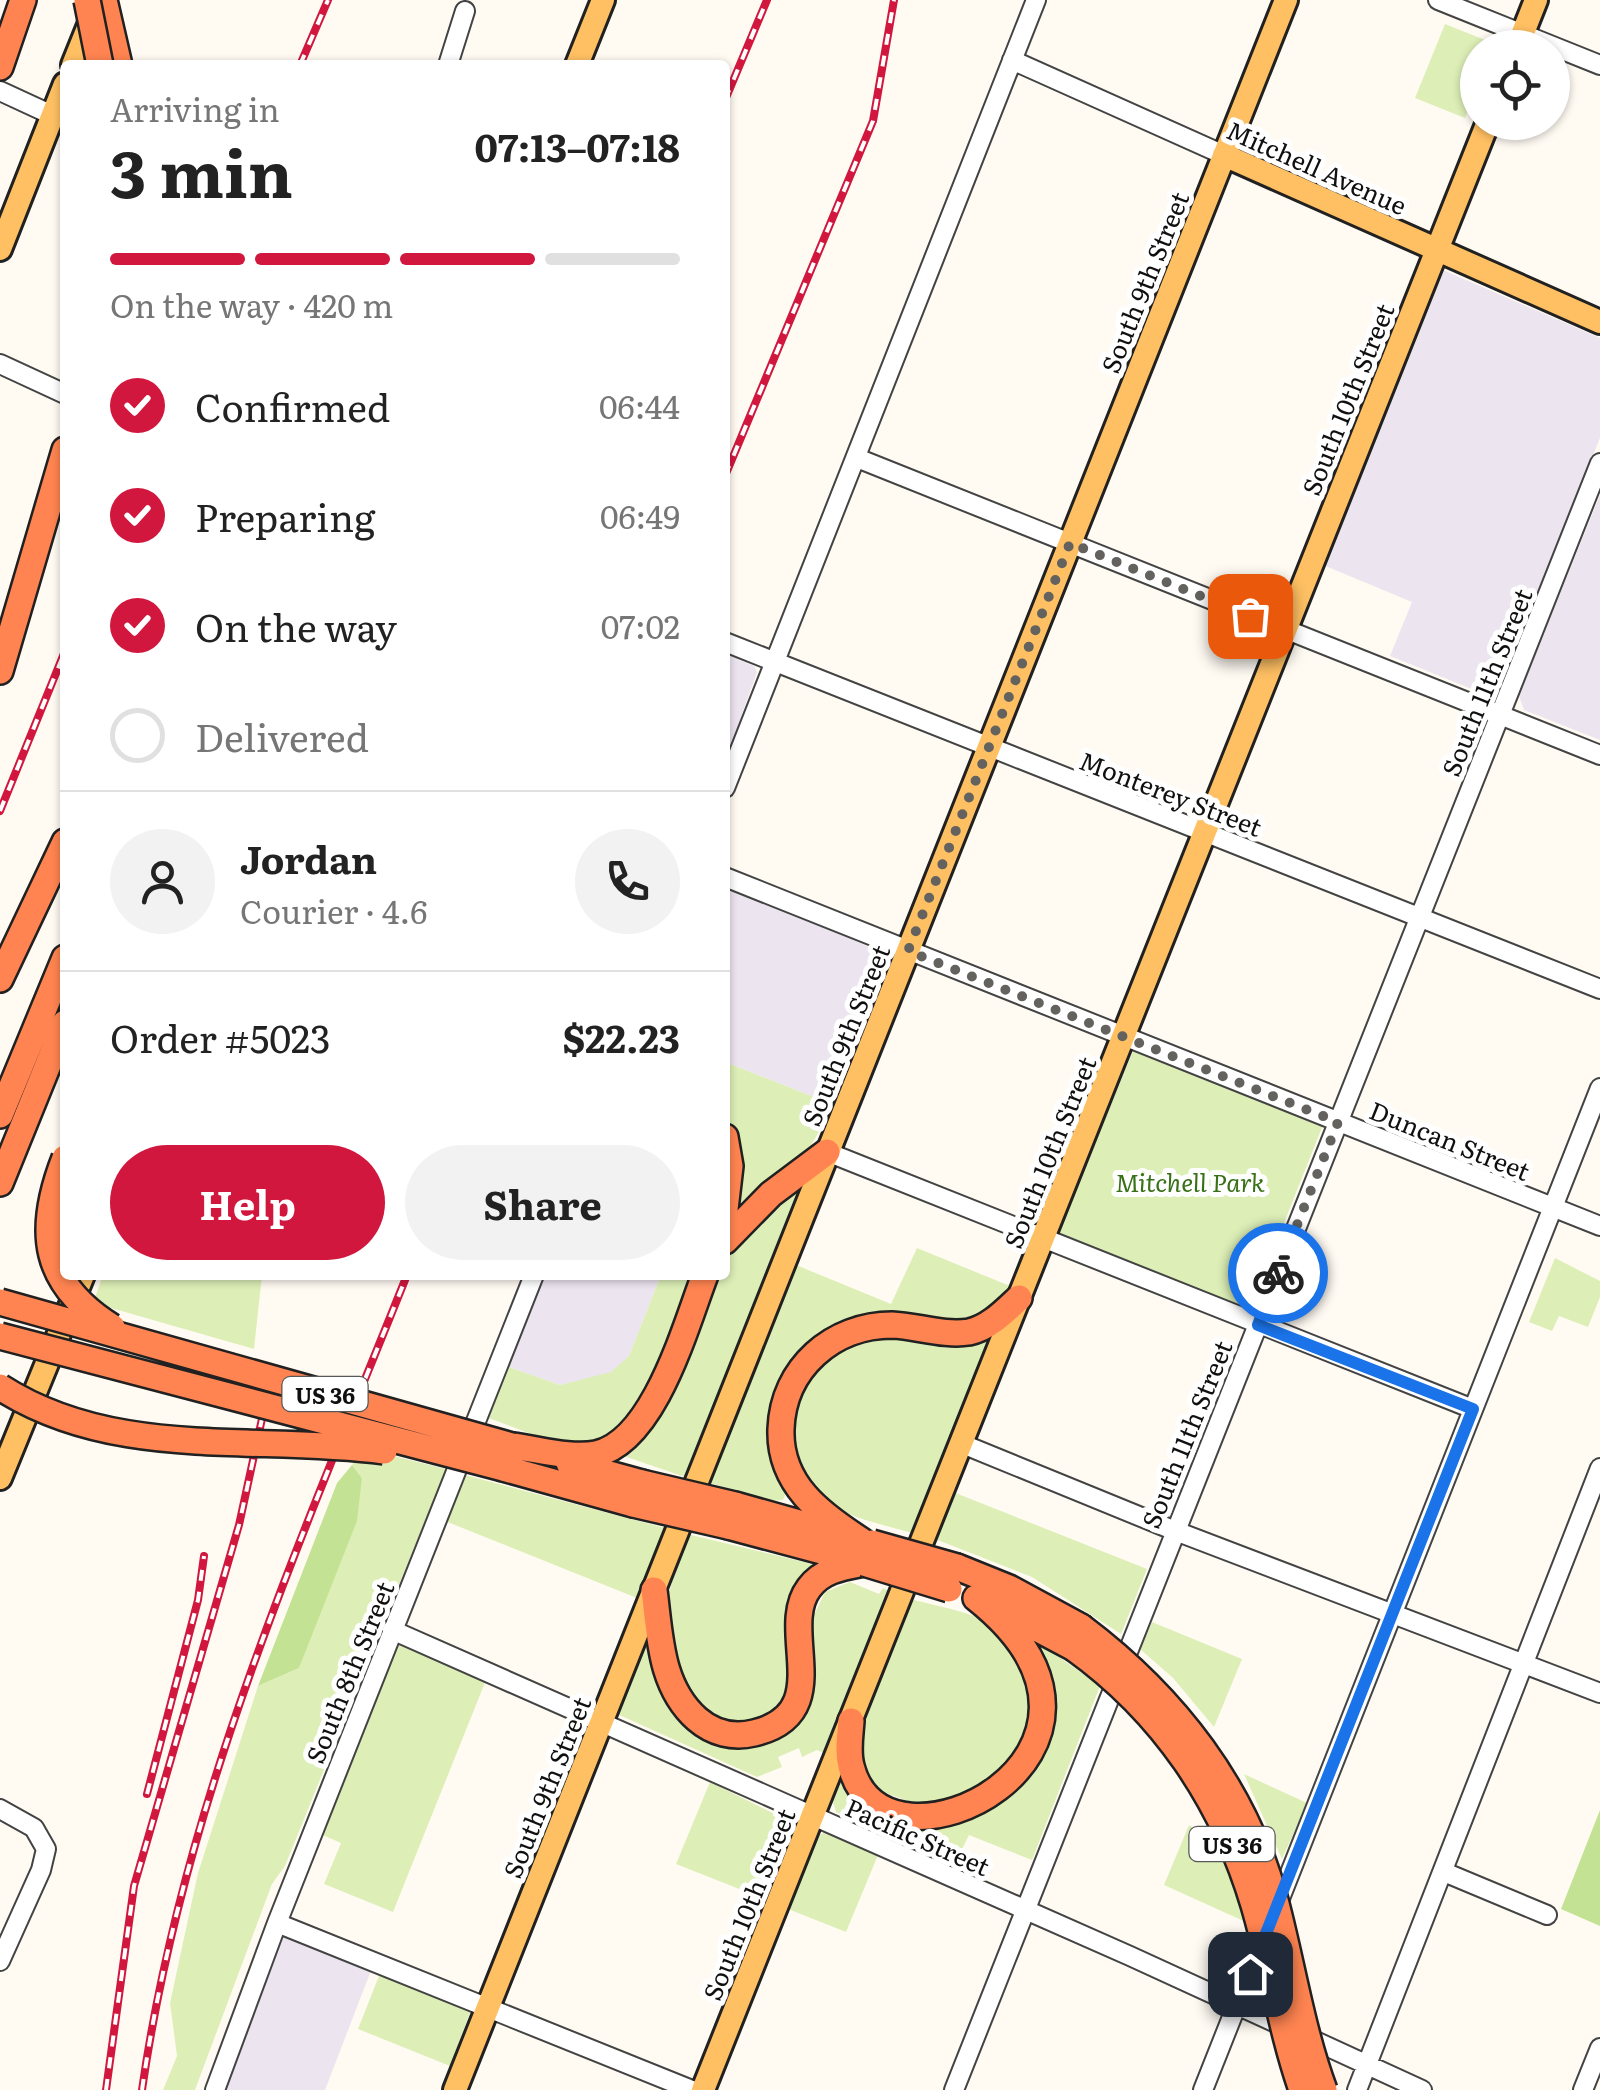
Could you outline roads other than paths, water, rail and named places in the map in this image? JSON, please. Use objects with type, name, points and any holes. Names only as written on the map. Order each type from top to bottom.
[{"type":"highway","points":[[0,66],[22,0]]},
{"type":"highway","points":[[87,0],[99,60]]},
{"type":"highway","points":[[102,0],[118,60]]},
{"type":"highway","points":[[0,671],[60,467]]},
{"type":"highway","points":[[0,979],[60,853]]},
{"type":"highway","points":[[0,1115],[60,970]]},
{"type":"highway","points":[[0,1183],[60,1035]]},
{"type":"highway","points":[[730,1236],[771,1194],[827,1152]]},
{"type":"highway","points":[[60,1180],[48,1234],[52,1264],[60,1276]]},
{"type":"highway","points":[[63,1280],[80,1306],[138,1342]]},
{"type":"highway","points":[[0,1387],[60,1419],[134,1436],[507,1457],[599,1454],[622,1439],[660,1390],[703,1280]]},
{"type":"highway","points":[[654,1590],[665,1667],[674,1692],[711,1729],[747,1734],[783,1718],[797,1698],[804,1673],[800,1608],[810,1586],[866,1549],[821,1514],[794,1483],[786,1464],[781,1427],[788,1392],[820,1350],[849,1332],[894,1325],[972,1332],[993,1321],[1019,1298]]},
{"type":"highway","name":"US 36","points":[[0,1302],[507,1457],[866,1549],[953,1578],[1009,1588],[1077,1638],[1147,1681],[1177,1714],[1237,1800],[1275,1900],[1324,2090]]},
{"type":"highway","name":"US 36","points":[[0,1336],[507,1457]]},
{"type":"highway","name":"US 36","points":[[953,1578],[976,1598],[1077,1638],[1165,1732],[1193,1768],[1216,1810],[1254,1906],[1302,2090]]},
{"type":"highway","points":[[851,1721],[849,1751],[855,1777],[861,1789],[883,1806],[914,1815],[949,1813],[982,1801],[1010,1781],[1036,1738],[1039,1688],[1028,1653],[1017,1636],[976,1598]]},
{"type":"main road","points":[[74,60],[102,0]]},
{"type":"main road","points":[[579,60],[602,0]]},
{"type":"main road","name":"South 9th Street","points":[[455,2090],[1286,0]]},
{"type":"main road","points":[[1524,30],[1536,0]]},
{"type":"main road","points":[[0,249],[60,96]]},
{"type":"main road","name":"South 10th Street","points":[[703,2090],[1481,140]]},
{"type":"main road","name":"Mitchell Avenue","points":[[1224,155],[1600,322]]},
{"type":"main road","points":[[0,1478],[81,1280]]},
{"type":"street","points":[[730,775],[1036,0]]},
{"type":"street","points":[[1438,0],[1498,30]]},
{"type":"street","points":[[450,60],[465,11]]},
{"type":"street","points":[[1570,56],[1600,65]]},
{"type":"street","name":"Mitchell Avenue","points":[[1012,60],[1224,155]]},
{"type":"street","points":[[0,91],[52,115]]},
{"type":"street","points":[[0,364],[60,392]]},
{"type":"street","points":[[857,458],[1600,755]]},
{"type":"street","name":"South 11th Street","points":[[954,2090],[1600,463]]},
{"type":"street","name":"Monterey Street","points":[[730,644],[1600,989]]},
{"type":"street","name":"Duncan Street","points":[[730,879],[1600,1226]]},
{"type":"street","points":[[1203,2090],[1600,1088]]},
{"type":"street","points":[[827,1152],[1473,1409]]},
{"type":"street","name":"South 8th Street","points":[[215,2090],[277,1923],[532,1280]]},
{"type":"street","points":[[960,1443],[1174,1530],[1600,1693]]},
{"type":"street","points":[[1357,2090],[1600,1468]]},
{"type":"street","name":"Pacific Street","points":[[392,1630],[1422,2090]]},
{"type":"street","points":[[0,1810],[28,1824],[42,1836],[46,1848],[41,1870],[0,1962]]},
{"type":"street","points":[[1444,1872],[1546,1914]]},
{"type":"street","points":[[277,1923],[692,2090]]},
{"type":"street","points":[[1583,2090],[1600,2048]]},
{"type":"railway","points":[[302,60],[328,0]]},
{"type":"railway","points":[[730,88],[767,0]]},
{"type":"railway","points":[[730,464],[873,121],[894,0]]},
{"type":"railway","points":[[0,811],[60,663]]},
{"type":"railway","points":[[142,2090],[161,1983],[216,1776],[287,1575],[405,1280]]},
{"type":"railway","points":[[106,2090],[134,1886],[239,1525],[263,1414]]},
{"type":"railway","points":[[147,1794],[198,1600],[204,1556]]},
{"type":"park label","name":"Mitchell Park","points":[[1190,1181]]}]
